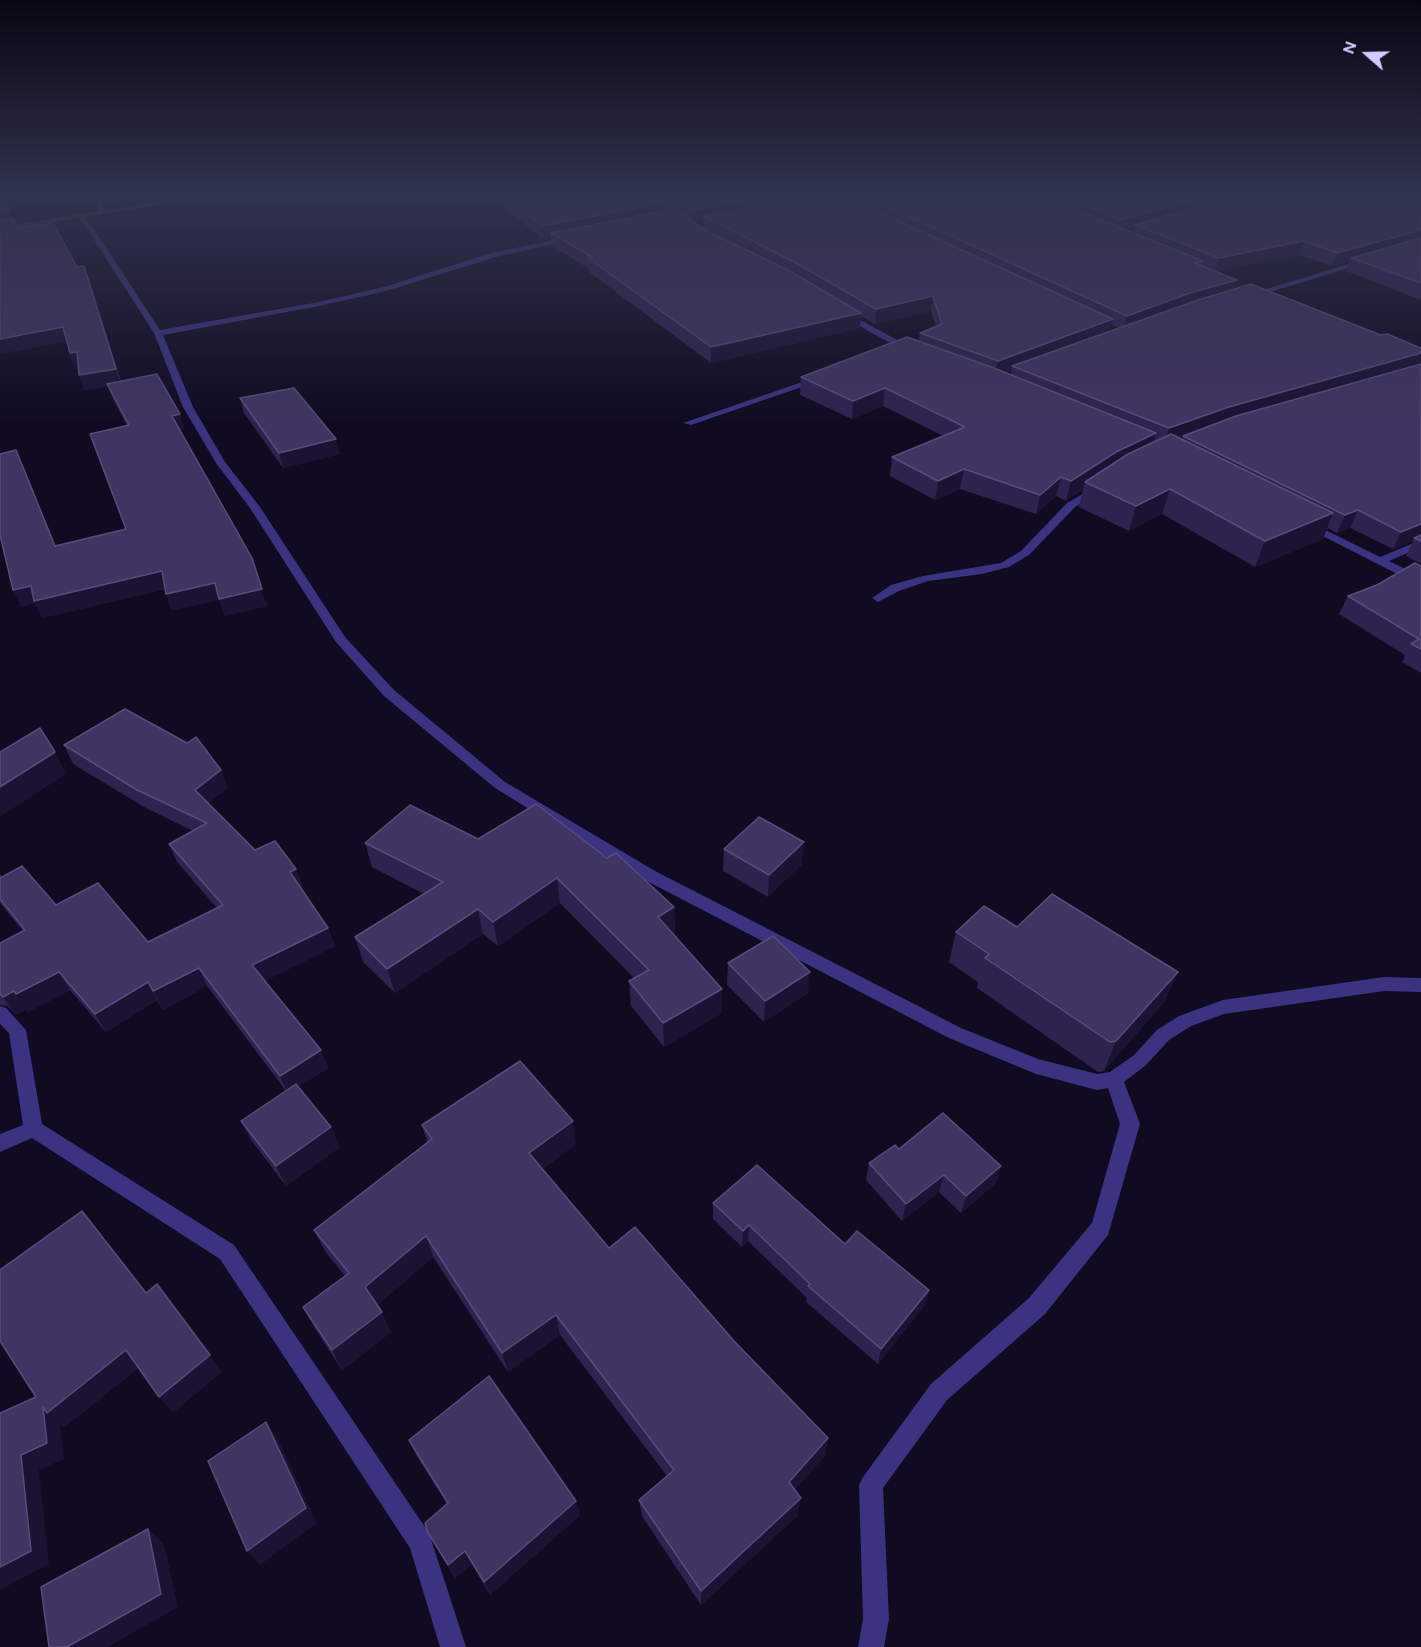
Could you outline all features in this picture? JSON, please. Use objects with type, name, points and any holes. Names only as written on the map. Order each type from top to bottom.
[{"type":"street","points":[[117,271],[158,333],[188,407],[216,454],[255,507],[340,639],[389,693],[500,784],[649,875],[956,1033],[1036,1066],[1096,1082],[1114,1079],[1140,1060],[1163,1035],[1185,1021],[1223,1007],[1384,984],[1421,985]]},
{"type":"street","points":[[158,333],[319,304],[386,289],[444,271]]},
{"type":"street","points":[[1236,299],[1334,271]]},
{"type":"street","points":[[1248,288],[1269,297]]},
{"type":"street","points":[[831,305],[900,351],[916,353]]},
{"type":"street","points":[[688,423],[830,375]]},
{"type":"street","points":[[878,598],[895,588],[927,578],[982,571],[1017,559],[1071,505],[1108,481]]},
{"type":"street","points":[[1298,519],[1421,582]]},
{"type":"street","points":[[1380,561],[1421,543]]},
{"type":"street","points":[[0,1014],[17,1030],[33,1129],[227,1252],[420,1542],[453,1647]]},
{"type":"street","points":[[871,1647],[876,1619],[871,1485],[939,1392],[1036,1306],[1101,1228],[1130,1124],[1114,1079]]},
{"type":"street","points":[[0,1143],[33,1129]]},
{"type":"building","points":[[0,271],[86,271],[116,369],[79,375],[77,352],[70,353],[63,327],[0,339]]},
{"type":"building","points":[[606,271],[789,271],[861,313],[711,347]]},
{"type":"building","points":[[810,271],[1007,271],[1113,319],[998,361],[920,333],[942,324],[933,296],[876,309]]},
{"type":"building","points":[[1028,271],[1214,271],[1237,280],[1190,293],[1127,316]]},
{"type":"building","points":[[1387,271],[1421,271],[1421,283]]},
{"type":"building","points":[[1251,284],[1381,335],[1387,334],[1421,348],[1421,353],[1229,407],[1169,428],[1012,366],[1198,300]]},
{"type":"building","points":[[907,337],[994,368],[1156,433],[1116,452],[1071,481],[1061,477],[1040,495],[964,469],[938,481],[892,457],[965,427],[885,388],[853,401],[801,377]]},
{"type":"building","points":[[1421,364],[1421,524],[1401,532],[1358,510],[1345,515],[1183,436],[1236,416]]},
{"type":"building","points":[[157,374],[180,414],[172,416],[252,558],[262,589],[219,599],[215,583],[166,594],[162,571],[34,601],[31,586],[13,590],[0,535],[0,454],[16,450],[55,546],[126,529],[90,434],[129,425],[107,384]]},
{"type":"building","points":[[294,388],[336,439],[279,453],[240,398]]},
{"type":"building","points":[[1171,434],[1333,513],[1265,541],[1170,489],[1136,506],[1085,482],[1128,454]]},
{"type":"building","points":[[1415,563],[1421,566],[1421,649],[1411,644],[1419,639],[1348,596],[1377,585]]},
{"type":"building","points":[[125,709],[187,743],[196,737],[221,770],[195,790],[255,850],[275,841],[296,869],[290,872],[328,928],[252,965],[321,1050],[280,1076],[199,968],[153,991],[148,982],[95,1014],[59,972],[16,994],[14,991],[3,997],[0,994],[0,943],[25,930],[0,899],[0,878],[22,866],[56,905],[98,883],[148,942],[223,905],[169,844],[207,823],[137,790],[64,745]]},
{"type":"building","points":[[40,728],[55,752],[0,787],[0,752]]},
{"type":"building","points":[[536,804],[607,858],[616,853],[674,907],[658,917],[722,989],[663,1023],[629,981],[649,970],[557,878],[493,922],[478,909],[387,969],[355,937],[443,882],[365,843],[410,805],[478,839]]},
{"type":"building","points":[[759,817],[804,842],[769,875],[724,849]]},
{"type":"building","points":[[1052,894],[1178,972],[1116,1041],[1110,1042],[985,958],[989,954],[956,932],[984,906],[1017,927]]},
{"type":"building","points":[[773,936],[810,972],[765,1001],[728,963]]},
{"type":"building","points":[[520,1061],[573,1121],[529,1153],[609,1248],[635,1227],[734,1341],[828,1438],[789,1482],[801,1498],[701,1591],[639,1500],[674,1470],[556,1315],[502,1353],[426,1236],[365,1287],[382,1312],[332,1350],[303,1307],[349,1273],[314,1230],[432,1139],[422,1125]]},
{"type":"building","points":[[296,1084],[331,1127],[276,1166],[241,1121]]},
{"type":"building","points":[[943,1113],[1001,1166],[966,1196],[944,1175],[906,1204],[869,1163],[895,1145],[899,1149]]},
{"type":"building","points":[[757,1165],[845,1244],[857,1231],[929,1290],[881,1349],[808,1286],[810,1284],[749,1225],[743,1231],[713,1203]]},
{"type":"building","points":[[82,1211],[146,1293],[157,1284],[210,1355],[159,1397],[126,1350],[47,1413],[43,1407],[47,1443],[21,1455],[31,1551],[0,1567],[0,1413],[36,1397],[0,1341],[0,1270]]},
{"type":"building","points":[[489,1376],[576,1501],[484,1582],[465,1551],[448,1565],[427,1531],[425,1523],[448,1503],[409,1440]]},
{"type":"building","points":[[266,1422],[306,1508],[247,1551],[208,1461]]},
{"type":"building","points":[[148,1529],[161,1594],[67,1647],[49,1647],[41,1587]]}]
